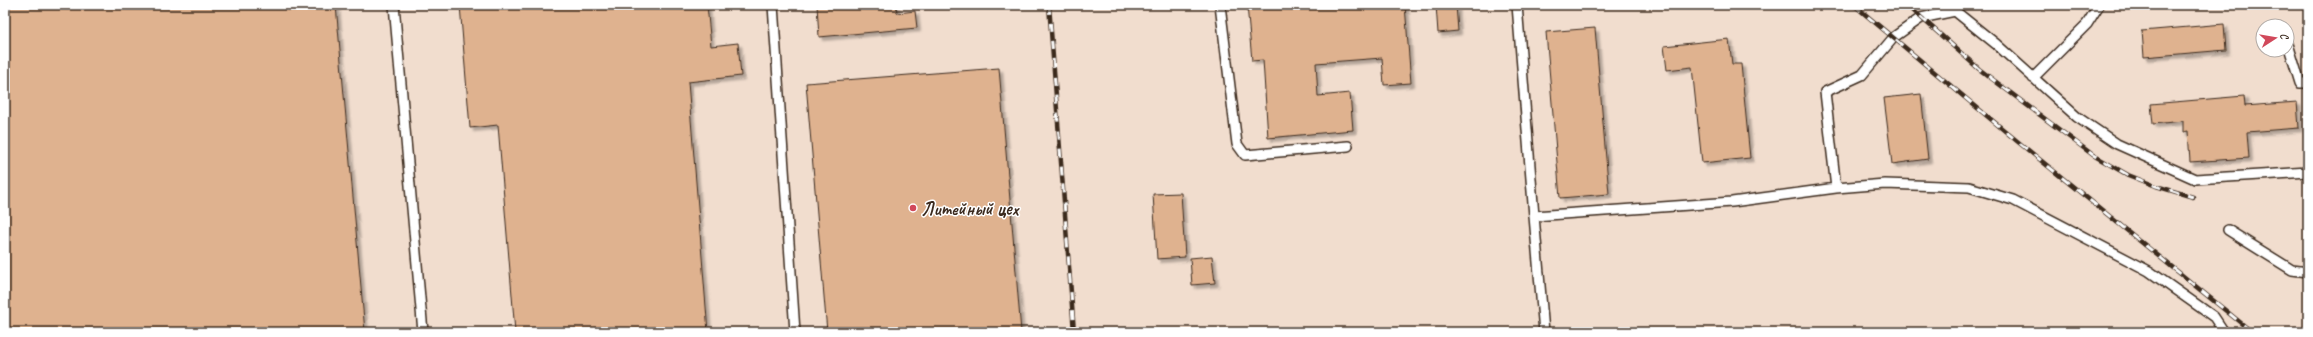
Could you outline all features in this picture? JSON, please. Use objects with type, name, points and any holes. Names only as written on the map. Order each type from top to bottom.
[{"type":"lane","points":[[394,5],[423,332]]},
{"type":"lane","points":[[773,5],[795,332]]},
{"type":"lane","points":[[1220,5],[1237,144],[1245,155],[1348,146]]},
{"type":"lane","points":[[1517,5],[1544,332]]},
{"type":"lane","points":[[2033,78],[2087,24],[2099,5]]},
{"type":"lane","points":[[1836,188],[1825,92],[1862,75],[1894,37],[1936,9],[1955,11],[2077,117],[2117,144],[2195,180],[2308,172]]},
{"type":"lane","points":[[2292,58],[2300,83],[2308,82]]},
{"type":"lane","points":[[1534,216],[1732,202],[1836,188],[1885,184],[1969,188],[2013,200],[2148,271],[2214,317],[2224,332]]},
{"type":"lane","points":[[2228,230],[2292,270],[2308,272]]},
{"type":"shaded area","points":[[5,5],[2308,5],[2308,332],[5,332]]},
{"type":"building","points":[[5,5],[336,5],[365,332],[5,332]]},
{"type":"building","points":[[460,5],[707,5],[711,46],[738,43],[741,76],[688,82],[708,332],[515,332],[498,125],[470,128]]},
{"type":"building","points":[[817,5],[896,5],[897,13],[915,11],[917,28],[819,37]]},
{"type":"building","points":[[1247,5],[1405,5],[1411,83],[1384,85],[1382,58],[1316,63],[1318,96],[1350,93],[1353,130],[1268,138],[1263,60],[1252,61]]},
{"type":"building","points":[[1436,5],[1456,5],[1458,31],[1438,33]]},
{"type":"building","points":[[2224,24],[2226,50],[2144,57],[2142,31]]},
{"type":"building","points":[[1595,28],[1609,194],[1560,198],[1546,32]]},
{"type":"building","points":[[1729,39],[1732,64],[1741,64],[1750,158],[1702,163],[1692,67],[1667,70],[1664,46]]},
{"type":"building","name":"Литейный цех","points":[[999,68],[1021,332],[827,332],[806,83]]},
{"type":"building","points":[[1921,94],[1928,159],[1892,164],[1884,98]]},
{"type":"building","points":[[2244,96],[2245,106],[2297,102],[2299,128],[2247,132],[2249,158],[2190,162],[2188,131],[2183,132],[2183,121],[2153,124],[2151,104]]},
{"type":"building","points":[[1181,193],[1185,257],[1157,259],[1153,194]]},
{"type":"building","points":[[1212,256],[1215,283],[1192,285],[1190,258]]},
{"type":"railway","points":[[1049,5],[1074,332]]},
{"type":"railway","points":[[1854,5],[2017,141],[2252,332]]},
{"type":"railway","points":[[1907,5],[1979,69],[2093,155],[2128,175],[2156,186],[2193,197]]},
{"type":"place","name":"Литейный цех","points":[[913,208]]}]
